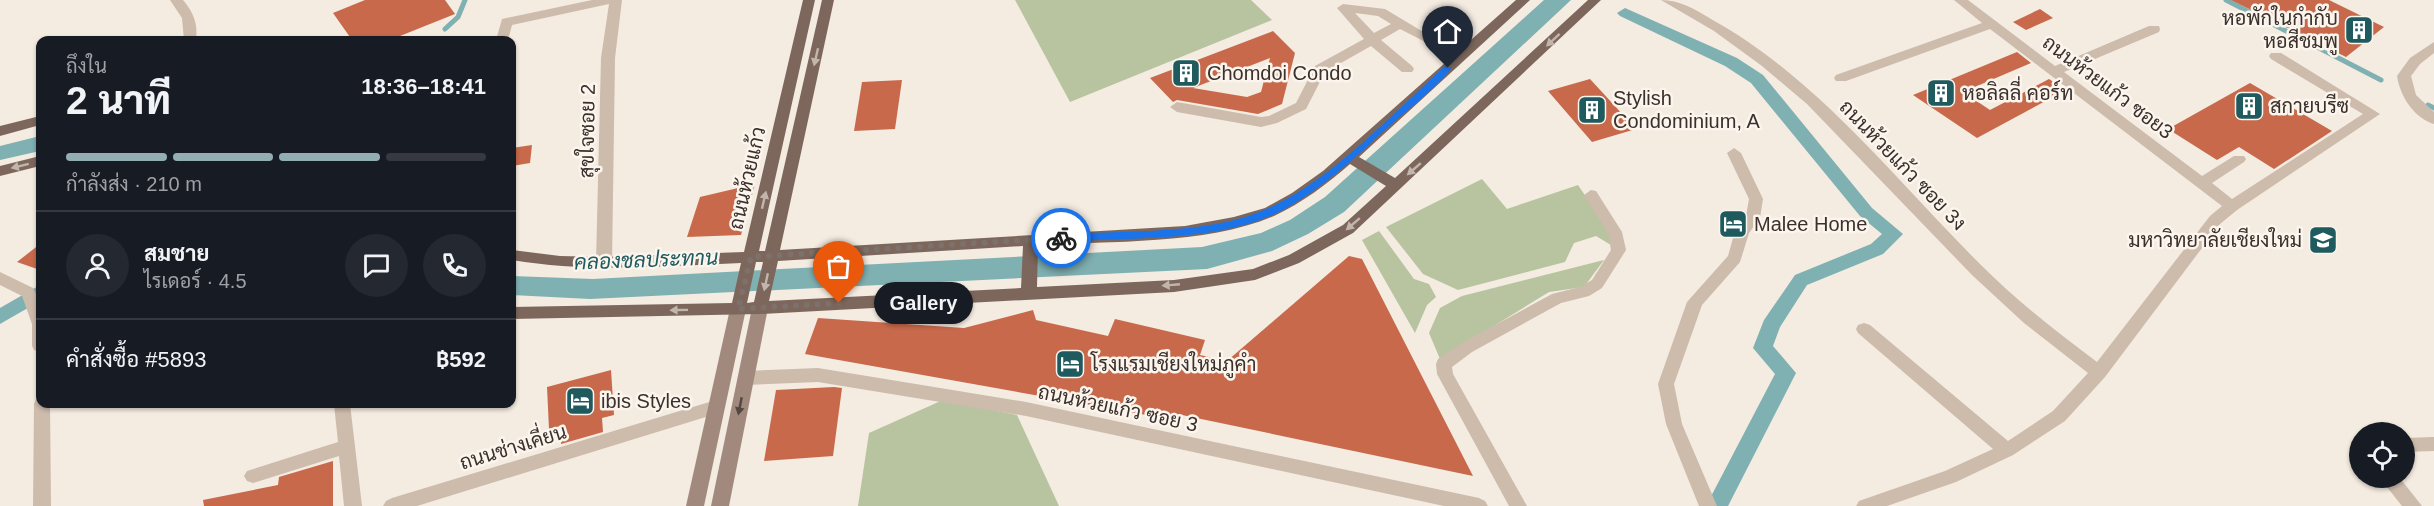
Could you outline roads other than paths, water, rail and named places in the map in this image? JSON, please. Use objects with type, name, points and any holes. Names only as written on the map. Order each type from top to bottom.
[{"type":"main road","name":"ถนนห้วยแก้ว","points":[[695,506],[809,0]]},
{"type":"main road","name":"ถนนห้วยแก้ว","points":[[720,506],[771,256],[828,0]]},
{"type":"main road","points":[[516,256],[560,262],[604,263],[751,257],[1030,245],[1224,226],[1280,207],[1354,160],[1462,55],[1524,0]]},
{"type":"main road","points":[[516,313],[760,308],[1029,287],[1174,286],[1255,274],[1294,259],[1348,229],[1392,182],[1595,0]]},
{"type":"main road","points":[[0,131],[36,122]]},
{"type":"main road","points":[[1354,160],[1392,182]]},
{"type":"main road","points":[[0,171],[36,162]]},
{"type":"main road","points":[[1029,287],[1030,245]]},
{"type":"street","points":[[176,0],[189,14],[192,24],[190,36]]},
{"type":"street","points":[[503,36],[506,22],[610,0]]},
{"type":"street","name":"สุขใจซอย 2","points":[[604,263],[608,58],[616,0]]},
{"type":"street","name":"ถนนห้วยแก้ว ซอย 3ง","points":[[1667,0],[1703,17],[1751,51],[1814,101],[2020,311],[2099,372]]},
{"type":"street","name":"ถนนห้วยแก้ว ซอย3","points":[[1960,0],[2232,206]]},
{"type":"street","points":[[1407,69],[1373,40],[1343,8],[1381,12],[1429,41],[1462,55]]},
{"type":"street","points":[[1177,107],[1261,122],[1272,120],[1301,106],[1320,69],[1400,24]]},
{"type":"street","points":[[1841,78],[1992,24]]},
{"type":"street","points":[[2054,71],[2154,29]]},
{"type":"street","points":[[2434,46],[2415,61],[2404,76],[2406,90],[2415,104],[2434,119]]},
{"type":"street","points":[[1865,506],[1950,477],[2007,450],[2060,416],[2099,372],[2215,220],[2232,206],[2373,114],[2276,56]]},
{"type":"street","points":[[1708,506],[1674,424],[1666,384],[1695,302],[1735,258],[1742,231],[1753,218],[1756,199],[1734,153]]},
{"type":"street","points":[[2202,183],[2239,159]]},
{"type":"street","points":[[1518,506],[1450,382],[1444,364],[1466,348],[1557,298],[1584,292],[1596,284],[1618,250],[1616,232],[1591,195]]},
{"type":"street","points":[[0,278],[34,292]]},
{"type":"street","points":[[1864,329],[2007,450]]},
{"type":"street","name":"ถนนห้วยแก้ว ซอย 3","points":[[746,378],[818,375],[1026,409],[1479,506]]},
{"type":"street","name":"ถนนช่างเคี่ยน","points":[[392,506],[716,407]]},
{"type":"street","points":[[42,408],[42,506]]},
{"type":"street","points":[[342,408],[353,506]]},
{"type":"street","points":[[2415,445],[2434,444]]},
{"type":"street","points":[[253,476],[346,446]]},
{"type":"street","points":[[2397,488],[2413,506]]},
{"type":"water","points":[[1544,0],[1571,0],[1344,212],[1308,234],[1272,251],[1207,269],[590,299],[516,295],[516,276],[593,279],[1202,247],[1261,233],[1290,220],[1325,197]]},
{"type":"water","points":[[36,137],[36,152],[0,160],[0,146]]},
{"type":"waterway","points":[[445,29],[458,17],[465,0]]},
{"type":"waterway","points":[[2226,0],[2381,80]]},
{"type":"waterway","points":[[1625,13],[1731,62],[1757,79],[1866,212],[1894,234],[1877,249],[1801,280],[1771,325],[1763,348],[1786,373],[1717,506]]},
{"type":"waterway","points":[[2428,105],[2434,108]]},
{"type":"waterway","points":[[0,317],[36,294]]},
{"type":"place","name":"หอพักในกำกับ หอสีชมพู","points":[[2359,30]]},
{"type":"place","name":"Chomdoi Condo","points":[[1186,73]]},
{"type":"place","name":"หอลิลลี่ คอร์ท","points":[[1941,93]]},
{"type":"place","name":"สกายบรีซ","points":[[2249,106]]},
{"type":"place","name":"Stylish Condominium, A","points":[[1592,110]]},
{"type":"place","name":"Malee Home","points":[[1733,224]]},
{"type":"place","name":"มหาวิทยาลัยเชียงใหม่","points":[[2323,240]]},
{"type":"place","name":"Gallery","points":[[839,303]]},
{"type":"place","name":"โรงแรมเชียงใหม่ภูคำ","points":[[1070,364]]},
{"type":"place","name":"ibis Styles","points":[[580,401]]},
{"type":"water label","name":"คลองชลประทาน","points":[[646,260]]}]
